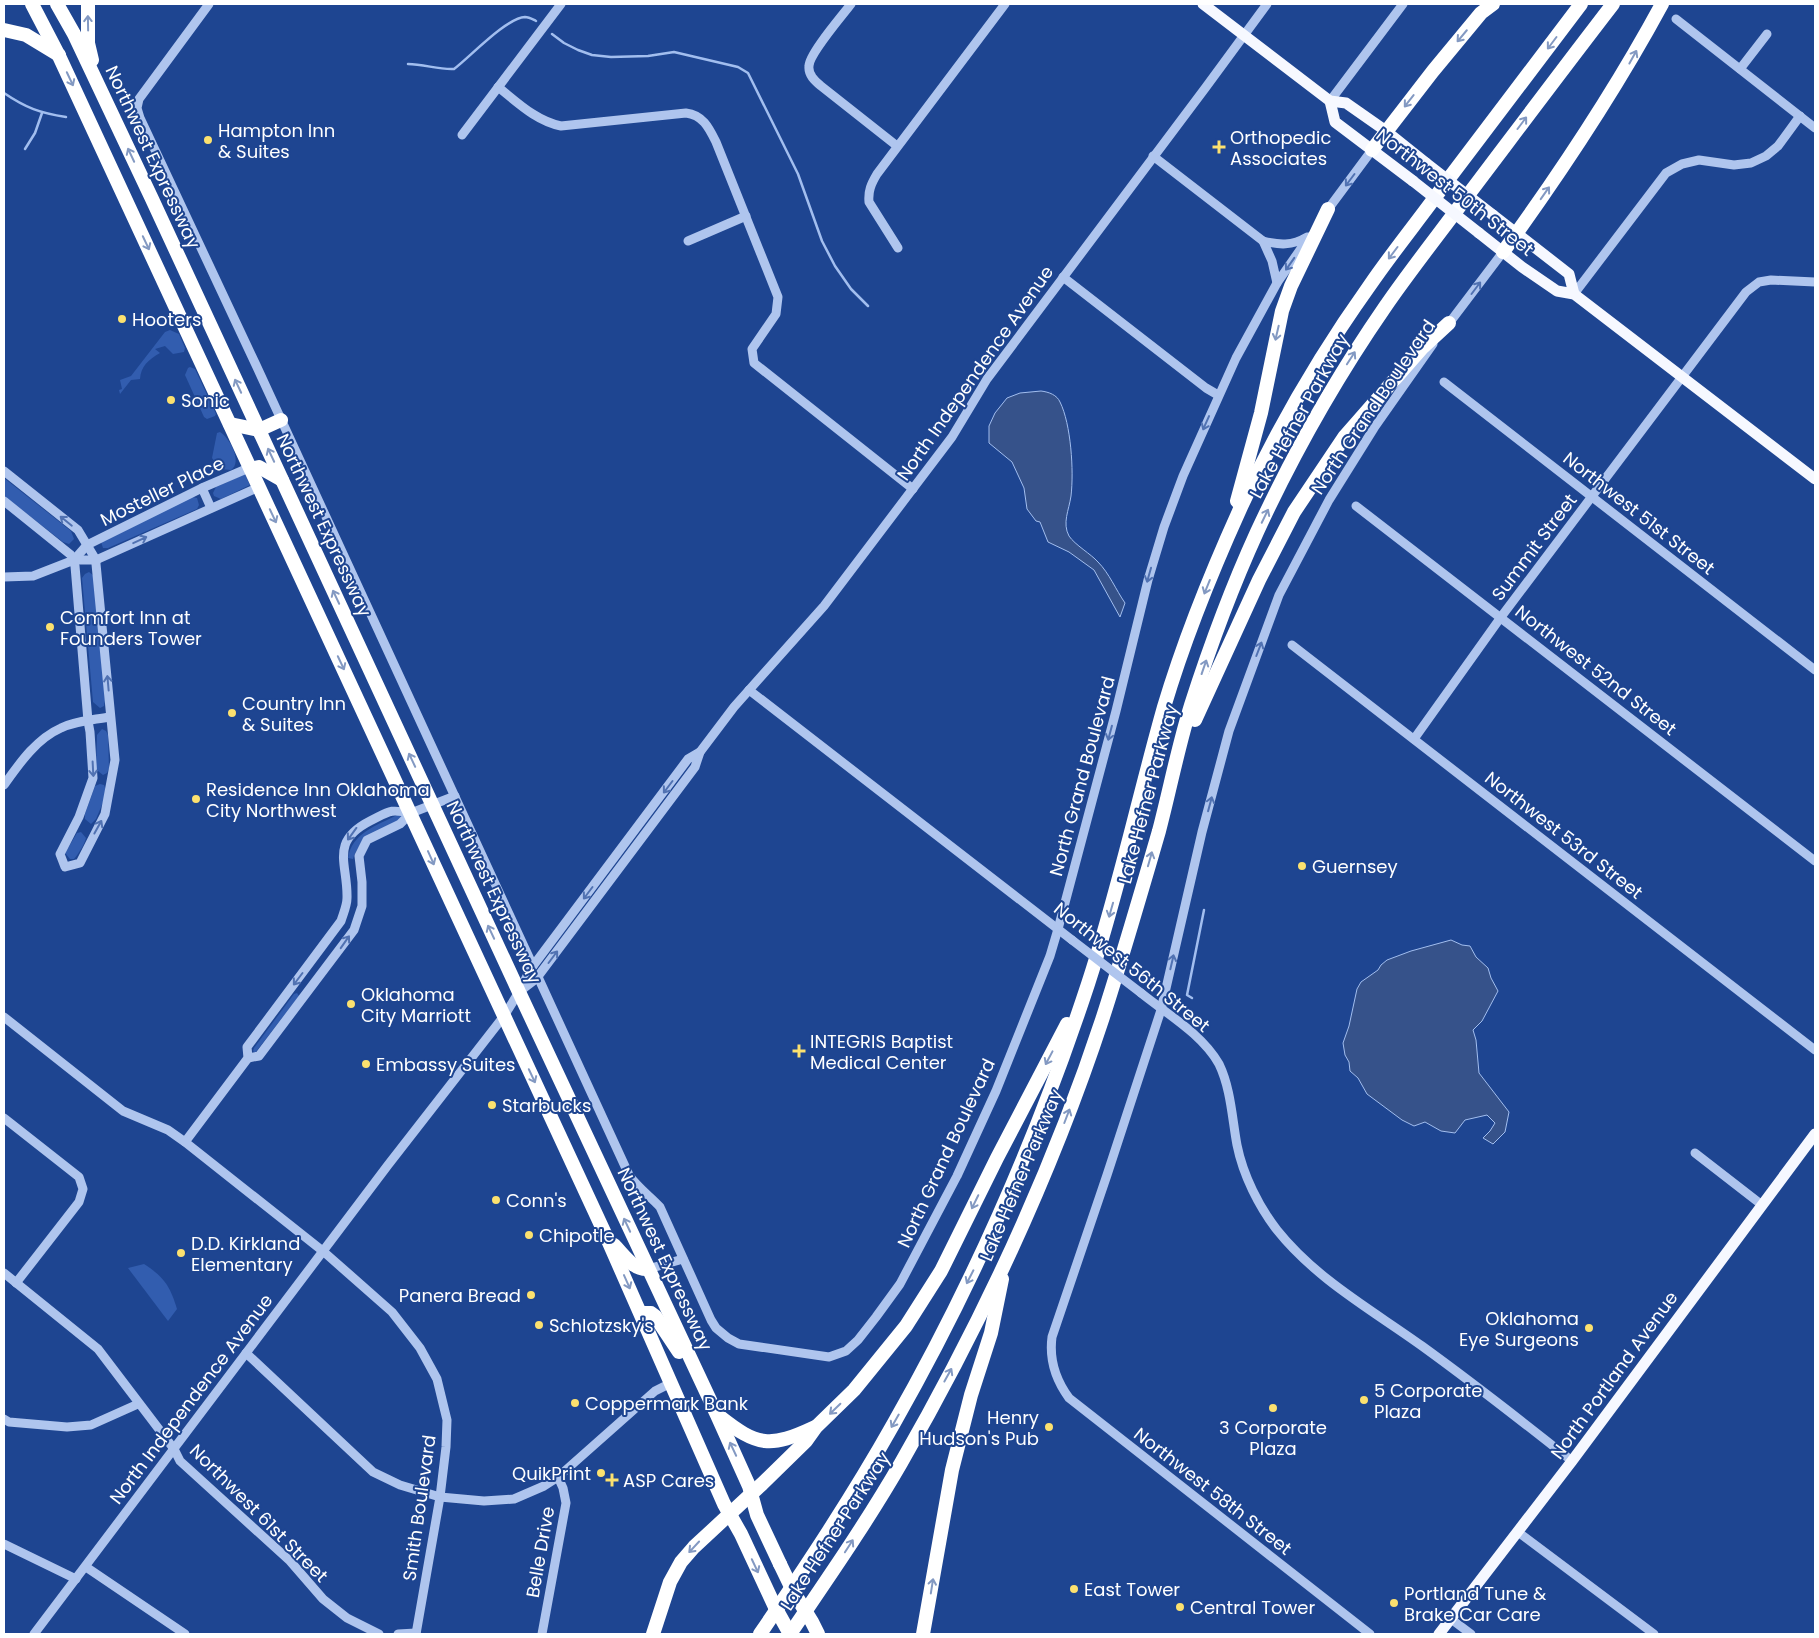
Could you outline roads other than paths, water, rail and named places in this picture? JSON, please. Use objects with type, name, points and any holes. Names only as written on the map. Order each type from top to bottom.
[{"type":"highway","points":[[32,4],[59,56],[251,468],[607,1238],[730,1514],[790,1634]]},
{"type":"highway","name":"Northwest Expressway","points":[[57,4],[96,80],[750,1486],[757,1515],[793,1591],[818,1634]]},
{"type":"highway","points":[[88,4],[88,42],[96,80]]},
{"type":"highway","points":[[1372,150],[1475,20],[1493,4]]},
{"type":"highway","name":"Lake Hefner Parkway","points":[[760,1634],[854,1491],[894,1423],[936,1346],[1013,1186],[1043,1110],[1088,984],[1120,875],[1166,703],[1202,598],[1225,542],[1264,459],[1302,390],[1371,283],[1581,4]]},
{"type":"highway","name":"Lake Hefner Parkway","points":[[790,1634],[862,1526],[901,1463],[955,1364],[1006,1259],[1057,1142],[1102,1020],[1128,940],[1175,764],[1200,680],[1234,586],[1277,491],[1322,407],[1385,306],[1612,4]]},
{"type":"highway","points":[[1503,252],[1580,143],[1630,63],[1662,4]]},
{"type":"highway","points":[[4,30],[26,35],[59,56]]},
{"type":"highway","points":[[1225,542],[1262,413],[1282,311],[1291,286],[1328,209]]},
{"type":"highway","points":[[1175,764],[1259,580],[1294,512],[1322,468],[1362,415],[1423,346],[1449,323]]},
{"type":"highway","points":[[230,424],[259,430],[281,420]]},
{"type":"highway","points":[[251,468],[259,467],[282,480]]},
{"type":"highway","points":[[653,1634],[670,1582],[681,1562],[694,1546],[752,1494],[806,1441],[816,1427],[854,1390],[888,1350],[941,1271],[997,1158],[1088,984]]},
{"type":"highway","points":[[607,1238],[638,1269],[648,1269]]},
{"type":"highway","points":[[923,1634],[952,1470],[971,1395],[991,1333],[1006,1259]]},
{"type":"highway","points":[[641,1313],[651,1312],[656,1316],[704,1388]]},
{"type":"highway","points":[[717,1415],[748,1437],[761,1441],[785,1440],[816,1427]]},
{"type":"main road","name":"Northwest 50th Street","points":[[1203,4],[1330,101],[1346,103],[1386,131],[1517,233],[1569,274],[1574,294]]},
{"type":"main road","name":"Northwest 50th Street","points":[[1330,101],[1335,122],[1556,291],[1574,294],[1815,479]]},
{"type":"main road","name":"North Portland Avenue","points":[[1439,1634],[1572,1461],[1815,1134]]},
{"type":"street","name":"Northwest Expressway","points":[[209,4],[139,99],[137,108],[140,118],[533,966]]},
{"type":"street","points":[[462,135],[561,4]]},
{"type":"street","points":[[851,4],[813,55],[808,68],[810,74],[821,86],[898,146]]},
{"type":"street","points":[[898,248],[869,202],[868,194],[871,184],[1005,4]]},
{"type":"street","name":"North Independence Avenue","points":[[34,1634],[388,1165],[504,1016],[533,966],[688,760],[700,752],[749,690],[824,606],[913,489],[956,432],[987,379],[1266,4]]},
{"type":"street","points":[[1330,101],[1403,4]]},
{"type":"street","points":[[1676,19],[1815,128]]},
{"type":"street","points":[[1740,69],[1767,34]]},
{"type":"street","points":[[498,87],[535,116],[561,126],[686,113],[700,117],[713,135],[778,297],[776,314],[752,349],[754,363],[913,489]]},
{"type":"street","points":[[1574,294],[1666,174],[1682,164],[1699,160],[1734,165],[1751,163],[1766,156],[1778,146],[1800,116]]},
{"type":"street","name":"North Grand Boulevard","points":[[683,1259],[711,1320],[716,1328],[728,1338],[739,1344],[829,1357],[846,1352],[858,1340],[900,1284],[950,1190],[996,1091],[1050,956],[1116,711],[1148,580],[1164,527],[1183,476],[1236,358],[1277,283],[1328,209],[1372,150]]},
{"type":"street","points":[[1153,156],[1263,241],[1287,244],[1298,242],[1311,234]]},
{"type":"street","points":[[688,241],[746,216]]},
{"type":"street","points":[[1263,241],[1272,261],[1277,283]]},
{"type":"street","name":"North Grand Boulevard","points":[[1052,1361],[1052,1337],[1161,1010],[1202,832],[1229,731],[1279,595],[1329,500],[1374,428],[1449,323],[1503,252]]},
{"type":"street","points":[[1063,277],[1206,388],[1218,395]]},
{"type":"street","name":"Summit Street","points":[[1414,739],[1501,618],[1746,292],[1759,282],[1771,280],[1815,282]]},
{"type":"street","name":"Northwest 51st Street","points":[[1444,382],[1815,670]]},
{"type":"street","name":"Mosteller Place","points":[[87,545],[202,488],[251,468]]},
{"type":"street","points":[[4,471],[78,530],[96,560],[115,760],[106,814],[80,862],[65,867],[60,854],[75,826],[93,778],[72,558]]},
{"type":"street","name":"Mosteller Place","points":[[96,560],[259,487]]},
{"type":"street","points":[[202,488],[211,508]]},
{"type":"street","points":[[4,501],[72,558],[96,560]]},
{"type":"street","name":"Northwest 52nd Street","points":[[1356,506],[1815,861]]},
{"type":"street","points":[[4,577],[33,576],[72,558],[87,545]]},
{"type":"street","name":"Northwest 53rd Street","points":[[1292,645],[1815,1050]]},
{"type":"street","name":"Northwest 56th Street","points":[[749,690],[1198,1039],[1218,1064],[1228,1092],[1238,1148],[1252,1188],[1276,1228],[1292,1248],[1324,1278],[1430,1352],[1572,1461]]},
{"type":"street","points":[[4,785],[37,744],[60,728],[88,720],[110,717]]},
{"type":"street","name":"North Independence Avenue","points":[[519,992],[538,977],[695,767],[700,752]]},
{"type":"street","points":[[248,1058],[259,1056],[354,930],[362,906],[359,856],[367,840],[400,824],[411,814],[455,796]]},
{"type":"street","points":[[185,1142],[248,1058],[247,1047],[341,921],[347,899],[343,851],[349,838],[357,828],[393,810],[411,814]]},
{"type":"street","points":[[344,870],[360,869]]},
{"type":"street","points":[[344,913],[357,922]]},
{"type":"street","name":"Northwest Expressway","points":[[538,977],[629,1175],[638,1187],[660,1207],[683,1259]]},
{"type":"street","name":"Smith Boulevard","points":[[4,1017],[123,1111],[168,1130],[185,1142],[324,1252],[392,1312],[420,1348],[437,1380],[447,1420],[440,1497],[416,1634]]},
{"type":"street","points":[[4,1118],[79,1177],[83,1189],[79,1202],[16,1283]]},
{"type":"street","points":[[1695,1153],[1762,1205]]},
{"type":"street","points":[[648,1269],[683,1259]]},
{"type":"street","name":"Northwest 61st Street","points":[[4,1273],[98,1349],[174,1449],[180,1461],[290,1561],[323,1599],[347,1618],[379,1634]]},
{"type":"street","points":[[246,1353],[373,1472],[400,1485],[440,1497],[484,1502],[514,1500],[544,1486],[558,1477],[655,1391],[671,1383]]},
{"type":"street","name":"Northwest 58th Street","points":[[1052,1361],[1062,1388],[1080,1408],[1370,1634]]},
{"type":"street","points":[[4,1419],[9,1422],[57,1426],[91,1425],[138,1404]]},
{"type":"street","name":"Belle Drive","points":[[542,1634],[566,1503],[564,1488],[558,1477]]},
{"type":"street","points":[[1518,1532],[1654,1634]]},
{"type":"street","points":[[4,1544],[76,1578]]},
{"type":"street","points":[[86,1567],[185,1634]]},
{"type":"street","points":[[1451,1619],[1471,1634]]},
{"type":"street","points":[[398,1634],[416,1634]]},
{"type":"waterway","points":[[408,64],[454,69],[508,24],[525,17],[536,21]]},
{"type":"waterway","points":[[552,34],[564,43],[592,55],[611,57],[648,56],[674,52],[738,67],[748,73],[798,174],[822,241],[835,266],[851,289],[868,306]]},
{"type":"waterway","points":[[4,93],[19,103],[34,109],[66,117]]},
{"type":"waterway","points":[[25,149],[35,133],[42,113]]},
{"type":"waterway","points":[[1192,998],[1187,995],[1204,910]]},
{"type":"place","name":"Hampton Inn & Suites","points":[[208,140]]},
{"type":"place","name":"Orthopedic Associates","points":[[1219,147]]},
{"type":"place","name":"Hooters","points":[[122,319]]},
{"type":"place","name":"Sonic","points":[[171,400]]},
{"type":"place","name":"Comfort Inn at Founders Tower","points":[[50,627]]},
{"type":"place","name":"Country Inn & Suites","points":[[232,713]]},
{"type":"place","name":"Residence Inn Oklahoma City Northwest","points":[[196,799]]},
{"type":"place","name":"Guernsey","points":[[1302,866]]},
{"type":"place","name":"Oklahoma City Marriott","points":[[351,1004]]},
{"type":"place","name":"INTEGRIS Baptist Medical Center","points":[[799,1051]]},
{"type":"place","name":"Embassy Suites","points":[[366,1064]]},
{"type":"place","name":"Starbucks","points":[[492,1105]]},
{"type":"place","name":"Conn's","points":[[496,1200]]},
{"type":"place","name":"Chipotle","points":[[529,1235]]},
{"type":"place","name":"D.D. Kirkland Elementary","points":[[181,1253]]},
{"type":"place","name":"Panera Bread","points":[[531,1295]]},
{"type":"place","name":"Schlotzsky's","points":[[539,1325]]},
{"type":"place","name":"Oklahoma Eye Surgeons","points":[[1589,1328]]},
{"type":"place","name":"5 Corporate Plaza","points":[[1364,1400]]},
{"type":"place","name":"Coppermark Bank","points":[[575,1403]]},
{"type":"place","name":"3 Corporate Plaza","points":[[1273,1408]]},
{"type":"place","name":"Henry Hudson's Pub","points":[[1049,1427]]},
{"type":"place","name":"QuikPrint","points":[[601,1473]]},
{"type":"place","name":"ASP Cares","points":[[612,1480]]},
{"type":"place","name":"East Tower","points":[[1074,1589]]},
{"type":"place","name":"Portland Tune & Brake Car Care","points":[[1394,1603]]},
{"type":"place","name":"Central Tower","points":[[1180,1607]]}]
